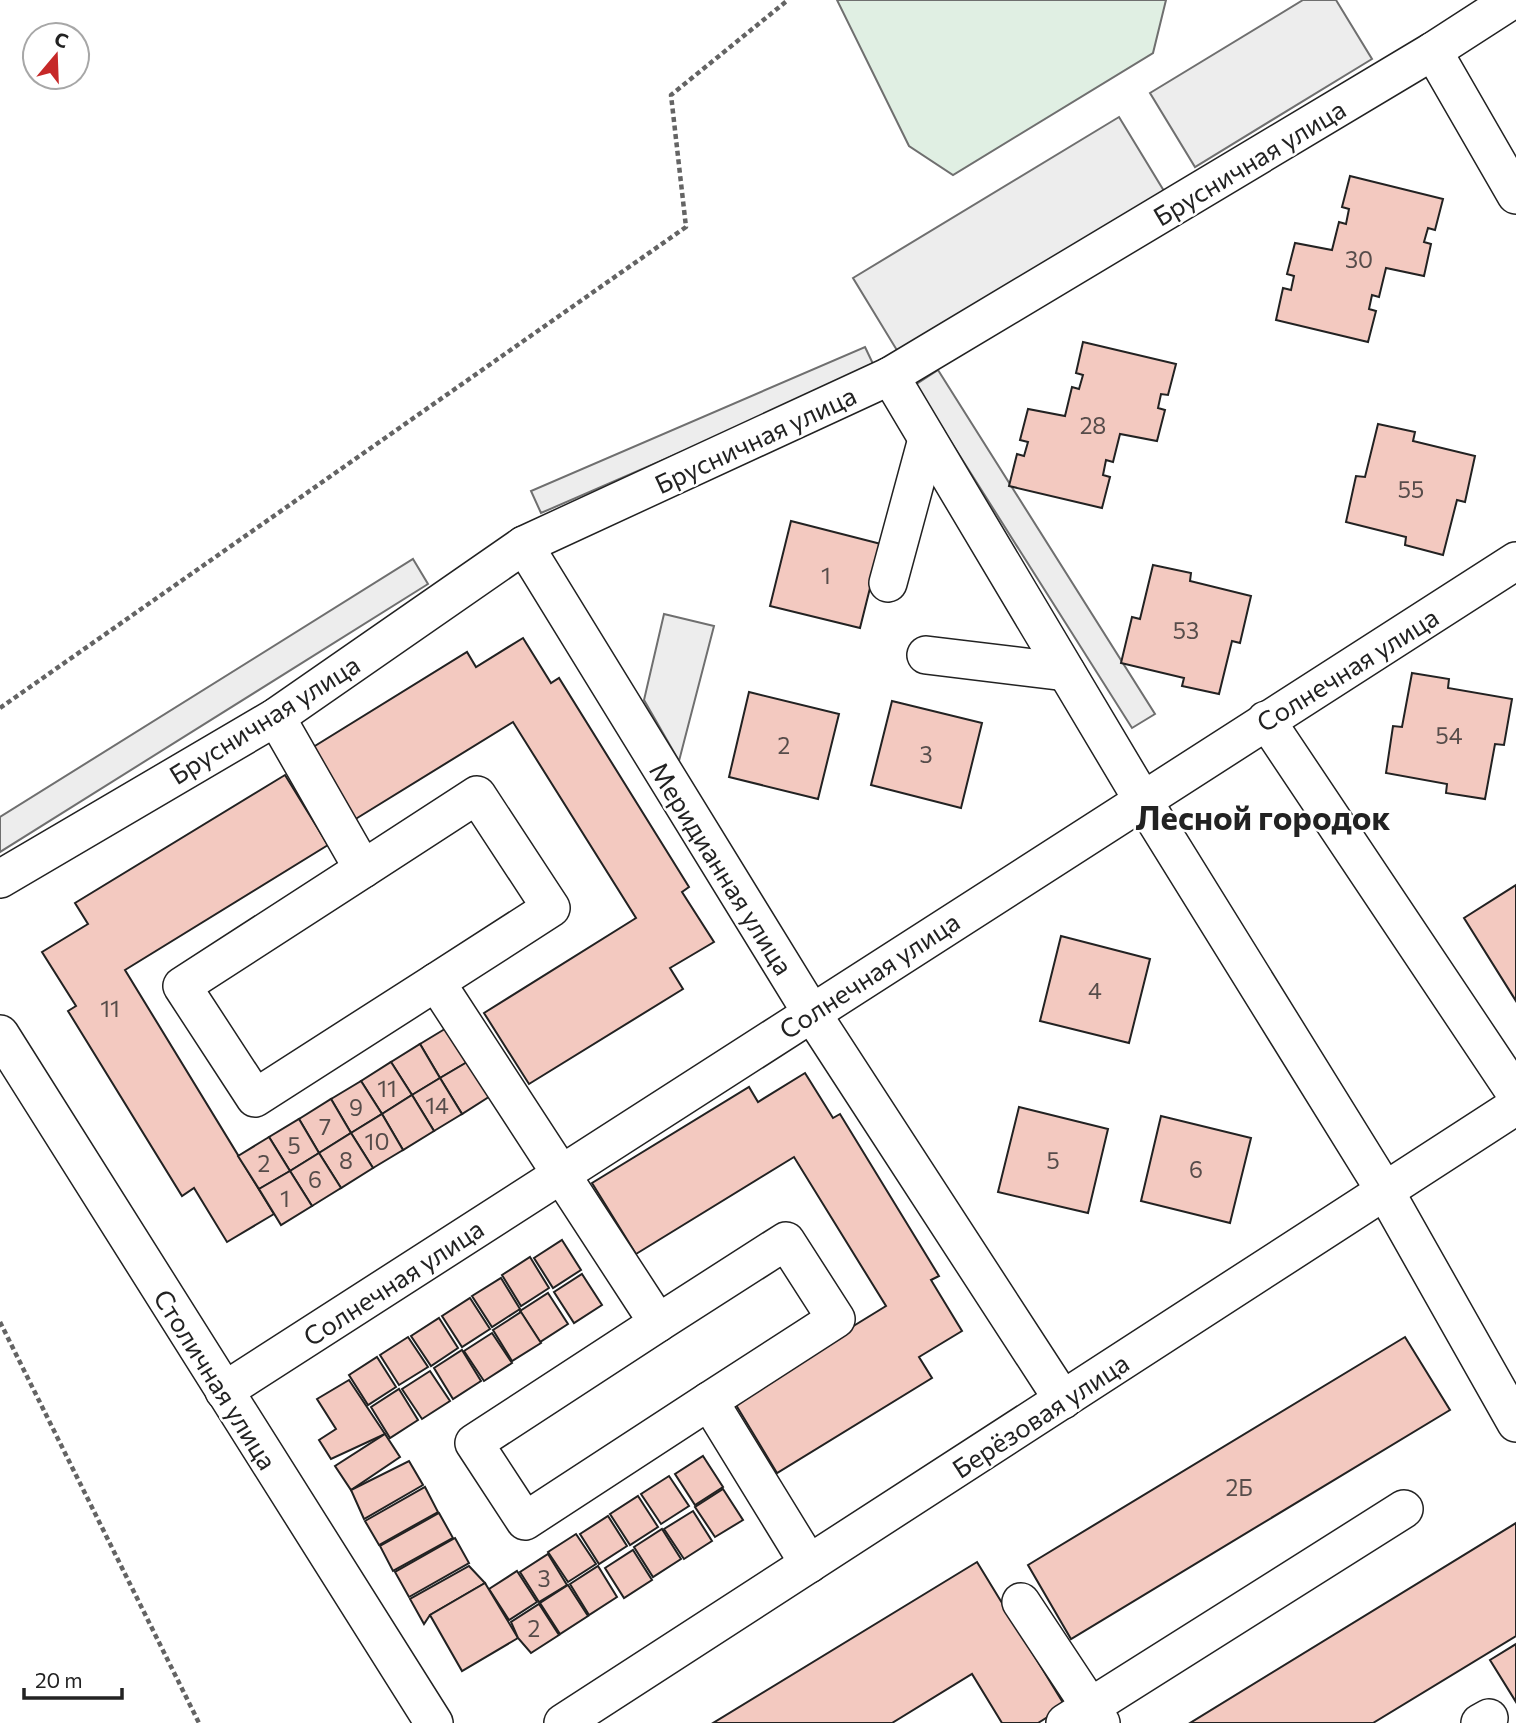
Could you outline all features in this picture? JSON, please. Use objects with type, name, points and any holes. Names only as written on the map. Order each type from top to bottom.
[{"type":"street","name":"Брусничная улица","points":[[0,879],[276,717],[524,545],[890,376],[1433,51],[1512,0]]},
{"type":"street","points":[[1433,51],[1516,195]]},
{"type":"street","points":[[890,376],[1142,799],[1385,1191],[1516,1423]]},
{"type":"street","points":[[888,583],[927,439]]},
{"type":"street","name":"Меридианная улица","points":[[524,545],[811,1012],[1063,1400]]},
{"type":"street","name":"Солнечная улица","points":[[224,1391],[1516,561]]},
{"type":"street","points":[[926,654],[1066,672]]},
{"type":"street","points":[[276,717],[363,869]]},
{"type":"street","points":[[1266,720],[1516,1094]]},
{"type":"street","points":[[477,795],[551,908],[436,982],[255,1098],[182,986],[477,795]]},
{"type":"street","points":[[436,982],[658,1323]]},
{"type":"street","name":"Столичная улица","points":[[0,1034],[434,1723]]},
{"type":"street","name":"Берёзовая улица","points":[[563,1723],[1516,1106]]},
{"type":"street","points":[[786,1241],[836,1319],[525,1521],[474,1443],[658,1323],[786,1241]]},
{"type":"street","points":[[709,1401],[809,1564]]},
{"type":"street","points":[[1021,1602],[1086,1718],[1404,1509]]},
{"type":"path","points":[[0,708],[686,227],[671,95],[788,0]]},
{"type":"path","points":[[0,1322],[199,1723]]},
{"type":"green space","points":[[837,0],[1166,0],[1153,53],[953,175],[909,146]]},
{"type":"shaded area","points":[[1303,0],[1336,0],[1372,59],[1195,167],[1150,93]]},
{"type":"shaded area","points":[[1119,117],[1164,191],[898,352],[853,278]]},
{"type":"shaded area","points":[[865,347],[875,368],[541,513],[531,491]]},
{"type":"shaded area","points":[[938,370],[1155,714],[1132,728],[915,385]]},
{"type":"shaded area","points":[[413,559],[428,584],[0,852],[0,817]]},
{"type":"shaded area","points":[[664,614],[714,626],[679,761],[644,700]]},
{"type":"building","points":[[1350,176],[1443,199],[1435,230],[1428,228],[1424,242],[1431,244],[1424,276],[1386,268],[1379,297],[1372,295],[1369,309],[1376,311],[1368,342],[1276,320],[1283,288],[1291,290],[1294,276],[1287,274],[1295,243],[1332,250],[1339,222],[1346,224],[1349,209],[1342,207]]},
{"type":"building","points":[[1083,342],[1176,364],[1168,395],[1161,394],[1158,408],[1165,410],[1157,441],[1120,434],[1113,462],[1106,460],[1103,475],[1110,477],[1102,508],[1009,486],[1017,454],[1024,456],[1028,442],[1020,440],[1028,409],[1065,416],[1072,387],[1079,389],[1083,375],[1076,373]]},
{"type":"building","points":[[1378,424],[1415,432],[1413,441],[1475,456],[1465,502],[1457,500],[1443,555],[1405,545],[1406,537],[1346,522],[1356,476],[1365,477]]},
{"type":"building","points":[[791,521],[881,544],[860,628],[770,606]]},
{"type":"building","points":[[1153,565],[1191,573],[1190,581],[1251,596],[1240,643],[1232,641],[1219,694],[1182,686],[1184,678],[1121,663],[1132,617],[1140,619]]},
{"type":"building","points":[[523,638],[551,683],[559,678],[689,887],[682,892],[714,942],[670,968],[683,989],[529,1084],[484,1013],[636,918],[513,722],[354,820],[310,749],[467,652],[476,667]]},
{"type":"building","points":[[1412,673],[1449,679],[1448,688],[1512,699],[1504,745],[1495,744],[1485,799],[1446,793],[1447,784],[1386,773],[1393,726],[1402,727]]},
{"type":"building","points":[[749,692],[839,714],[818,799],[729,777]]},
{"type":"building","points":[[892,701],[982,723],[961,808],[871,785]]},
{"type":"building","points":[[285,775],[328,845],[125,970],[274,1214],[227,1242],[194,1188],[182,1196],[68,1011],[76,1006],[42,952],[88,924],[75,903]]},
{"type":"building","points":[[1516,885],[1516,1001],[1464,918]]},
{"type":"building","points":[[1061,936],[1150,959],[1129,1043],[1040,1021]]},
{"type":"building","points":[[453,1024],[474,1058],[440,1078],[420,1044]]},
{"type":"building","points":[[420,1044],[440,1078],[412,1095],[391,1062]]},
{"type":"building","points":[[474,1058],[495,1093],[462,1114],[440,1078]]},
{"type":"building","points":[[391,1062],[412,1095],[382,1114],[361,1081]]},
{"type":"building","points":[[805,1073],[833,1118],[840,1114],[939,1276],[931,1280],[962,1331],[919,1357],[932,1378],[777,1473],[733,1400],[886,1306],[794,1157],[636,1254],[592,1183],[749,1087],[758,1102]]},
{"type":"building","points":[[440,1078],[462,1114],[434,1131],[412,1095]]},
{"type":"building","points":[[361,1081],[382,1114],[351,1133],[331,1099]]},
{"type":"building","points":[[412,1095],[434,1131],[403,1150],[382,1114]]},
{"type":"building","points":[[331,1099],[351,1133],[319,1153],[299,1119]]},
{"type":"building","points":[[1019,1107],[1108,1129],[1088,1213],[998,1192]]},
{"type":"building","points":[[382,1114],[403,1150],[373,1168],[351,1133]]},
{"type":"building","points":[[1161,1116],[1251,1138],[1230,1223],[1141,1201]]},
{"type":"building","points":[[299,1119],[319,1153],[290,1171],[269,1137]]},
{"type":"building","points":[[351,1133],[373,1168],[341,1188],[319,1153]]},
{"type":"building","points":[[269,1137],[290,1171],[259,1189],[238,1156]]},
{"type":"building","points":[[319,1153],[341,1188],[312,1206],[290,1171]]},
{"type":"building","points":[[290,1171],[312,1206],[281,1225],[259,1189]]},
{"type":"building","points":[[562,1240],[581,1270],[553,1288],[534,1258]]},
{"type":"building","points":[[530,1257],[549,1288],[521,1306],[502,1275]]},
{"type":"building","points":[[582,1274],[602,1305],[574,1323],[554,1292]]},
{"type":"building","points":[[501,1278],[520,1309],[492,1327],[472,1296]]},
{"type":"building","points":[[548,1293],[568,1324],[540,1342],[520,1311]]},
{"type":"building","points":[[470,1298],[490,1329],[462,1347],[442,1316]]},
{"type":"building","points":[[521,1312],[541,1343],[512,1361],[493,1330]]},
{"type":"building","points":[[439,1318],[458,1348],[431,1366],[411,1336]]},
{"type":"building","points":[[492,1333],[512,1363],[484,1381],[464,1351]]},
{"type":"building","points":[[408,1337],[428,1367],[399,1385],[380,1355]]},
{"type":"building","points":[[1405,1337],[1450,1410],[1071,1639],[1028,1565]]},
{"type":"building","points":[[462,1350],[481,1381],[453,1399],[434,1368]]},
{"type":"building","points":[[377,1357],[396,1387],[368,1405],[349,1375]]},
{"type":"building","points":[[430,1371],[450,1401],[422,1419],[402,1389]]},
{"type":"building","points":[[349,1380],[385,1434],[331,1459],[319,1440],[336,1429],[317,1399]]},
{"type":"building","points":[[399,1389],[418,1420],[390,1438],[371,1407]]},
{"type":"building","points":[[385,1434],[400,1457],[351,1490],[335,1466]]},
{"type":"building","points":[[703,1456],[723,1487],[695,1505],[675,1474]]},
{"type":"building","points":[[409,1461],[423,1485],[364,1519],[351,1490]]},
{"type":"building","points":[[669,1476],[689,1506],[661,1524],[641,1494]]},
{"type":"building","points":[[425,1487],[438,1512],[379,1545],[365,1521]]},
{"type":"building","points":[[723,1489],[743,1520],[715,1537],[695,1507]]},
{"type":"building","points":[[638,1496],[658,1527],[630,1545],[610,1514]]},
{"type":"building","points":[[693,1511],[712,1541],[684,1559],[664,1529]]},
{"type":"building","points":[[439,1513],[453,1538],[393,1571],[380,1546]]},
{"type":"building","points":[[608,1516],[627,1546],[599,1564],[580,1534]]},
{"type":"building","points":[[1516,1523],[1516,1636],[1373,1723],[1190,1723]]},
{"type":"building","points":[[662,1529],[681,1559],[653,1577],[634,1547]]},
{"type":"building","points":[[576,1534],[596,1564],[568,1582],[548,1552]]},
{"type":"building","points":[[455,1538],[469,1563],[409,1597],[395,1572]]},
{"type":"building","points":[[633,1550],[652,1580],[624,1598],[605,1568]]},
{"type":"building","points":[[548,1554],[567,1585],[539,1602],[520,1572]]},
{"type":"building","points":[[977,1562],[1065,1706],[1038,1723],[1002,1723],[972,1674],[892,1723],[713,1723]]},
{"type":"building","points":[[469,1566],[485,1583],[430,1615],[424,1624],[410,1599]]},
{"type":"building","points":[[598,1566],[617,1597],[589,1615],[570,1584]]},
{"type":"building","points":[[517,1571],[537,1602],[509,1620],[489,1589]]},
{"type":"building","points":[[485,1583],[518,1638],[462,1671],[430,1615]]},
{"type":"building","points":[[568,1585],[588,1616],[560,1634],[540,1603]]},
{"type":"building","points":[[539,1604],[559,1635],[531,1653],[518,1638],[511,1622]]},
{"type":"building","points":[[1516,1644],[1516,1702],[1490,1660]]},
{"type":"district","name":"Лесной городок","points":[[1263,816]]}]
